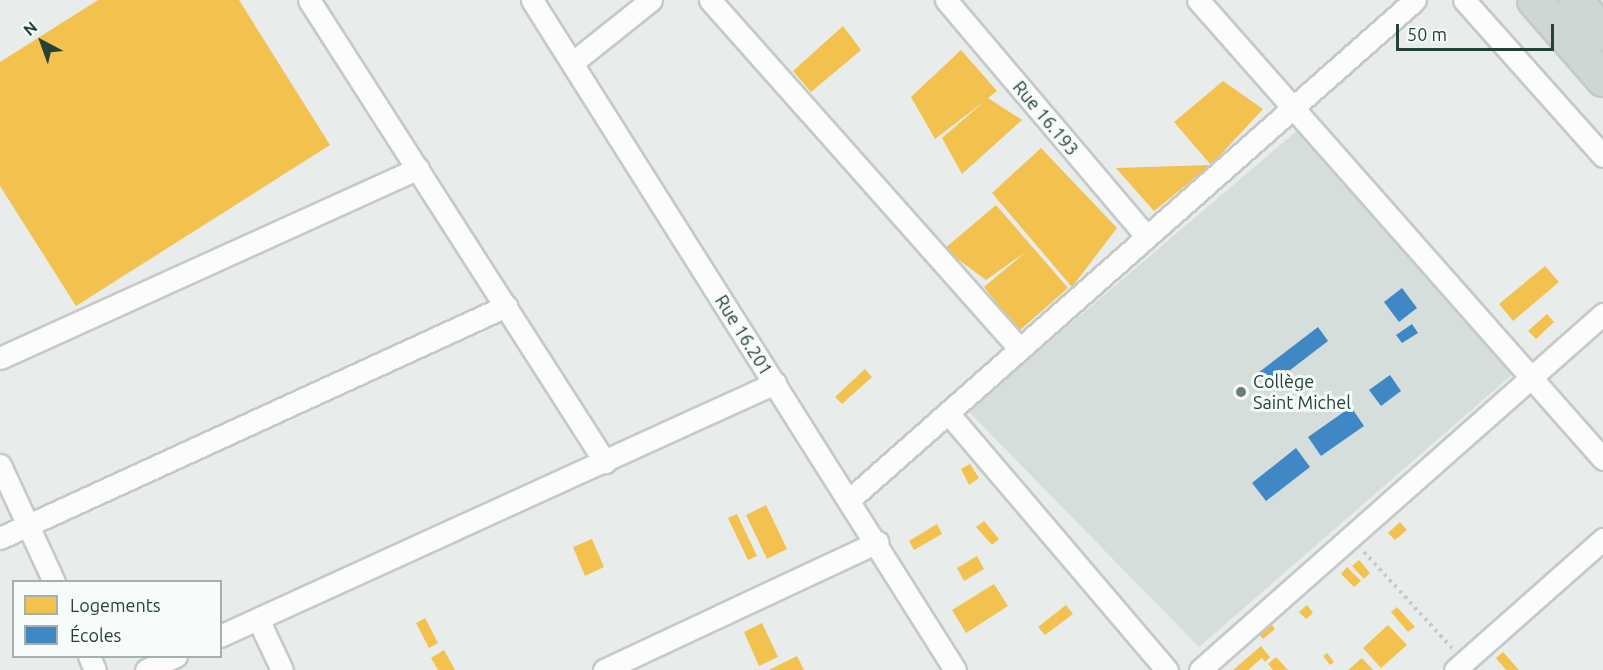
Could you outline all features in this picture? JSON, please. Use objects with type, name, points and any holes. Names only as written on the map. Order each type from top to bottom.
[{"type":"main road","points":[[1534,0],[1603,79]]},
{"type":"main road","points":[[1575,0],[1603,32]]},
{"type":"street","points":[[309,0],[605,462]]},
{"type":"street","name":"Rue 16.201","points":[[532,0],[877,542],[955,670]]},
{"type":"street","points":[[572,63],[651,0]]},
{"type":"street","points":[[710,0],[1020,349]]},
{"type":"street","name":"Rue 16.193","points":[[946,0],[1146,236]]},
{"type":"street","points":[[1198,0],[1603,459]]},
{"type":"street","points":[[849,500],[1415,0]]},
{"type":"street","points":[[1464,0],[1603,156]]},
{"type":"street","points":[[0,358],[418,168]]},
{"type":"street","points":[[0,538],[506,306]]},
{"type":"street","points":[[1200,670],[1603,315]]},
{"type":"street","points":[[222,635],[775,383]]},
{"type":"street","points":[[948,413],[1167,670]]},
{"type":"street","points":[[0,465],[53,580]]},
{"type":"street","points":[[1460,666],[1603,538]]},
{"type":"street","points":[[604,670],[877,542]]},
{"type":"street","points":[[258,619],[282,670]]},
{"type":"street","points":[[146,670],[174,658]]},
{"type":"path","points":[[1350,536],[1460,666]]},
{"type":"shaded area","name":"Collège Saint Michel","points":[[1299,129],[1514,373],[1199,647],[968,411]]},
{"type":"building: Logements","points":[[98,0],[239,0],[330,145],[76,306],[0,186],[0,62]]},
{"type":"building: Logements","points":[[843,26],[861,50],[811,92],[793,71]]},
{"type":"building: Logements","points":[[961,50],[997,91],[988,98],[1022,120],[962,174],[942,138],[986,100],[935,139],[911,97]]},
{"type":"building: Logements","points":[[1223,81],[1263,109],[1211,165],[1174,122]]},
{"type":"building: Logements","points":[[1041,148],[1117,228],[1072,287],[992,193]]},
{"type":"building: Logements","points":[[1211,165],[1154,211],[1116,168]]},
{"type":"building: Logements","points":[[996,205],[1068,288],[1019,331],[984,287],[1027,251],[986,280],[944,249]]},
{"type":"building: Logements","points":[[1545,266],[1559,282],[1513,321],[1499,304]]},
{"type":"building: Logements","points":[[1547,314],[1554,322],[1536,339],[1528,331]]},
{"type":"building: Logements","points":[[865,369],[872,377],[842,404],[835,397]]},
{"type":"building: Logements","points":[[970,464],[979,478],[969,485],[961,469]]},
{"type":"building: Logements","points":[[766,505],[787,549],[767,559],[746,515]]},
{"type":"building: Logements","points":[[737,514],[757,556],[748,560],[728,518]]},
{"type":"building: Logements","points":[[984,521],[999,539],[992,545],[976,527]]},
{"type":"building: Logements","points":[[1400,522],[1407,530],[1395,540],[1388,533]]},
{"type":"building: Logements","points":[[937,524],[942,534],[914,550],[909,541]]},
{"type":"building: Logements","points":[[592,539],[604,567],[585,576],[573,547]]},
{"type":"building: Logements","points":[[977,556],[984,569],[964,581],[957,568]]},
{"type":"building: Logements","points":[[1359,560],[1370,573],[1364,579],[1352,566]]},
{"type":"building: Logements","points":[[1347,567],[1361,581],[1354,587],[1341,574]]},
{"type":"building: Logements","points":[[994,584],[1008,606],[966,633],[952,610]]},
{"type":"building: Logements","points":[[1066,605],[1073,614],[1045,635],[1038,627]]},
{"type":"building: Logements","points":[[1307,605],[1313,613],[1306,619],[1299,612]]},
{"type":"building: Logements","points":[[1397,607],[1415,627],[1408,632],[1391,612]]},
{"type":"building: Logements","points":[[425,618],[438,643],[429,648],[416,623]]},
{"type":"building: Logements","points":[[1269,621],[1275,629],[1263,639],[1257,632]]},
{"type":"building: Logements","points":[[762,623],[778,657],[759,666],[744,632]]},
{"type":"building: Logements","points":[[1388,625],[1407,645],[1381,668],[1363,648]]},
{"type":"building: Logements","points":[[1261,646],[1270,657],[1265,662],[1262,658],[1248,670],[1233,670]]},
{"type":"building: Logements","points":[[444,650],[455,670],[438,670],[431,658]]},
{"type":"building: Logements","points":[[1503,652],[1519,670],[1506,670],[1496,658]]},
{"type":"building: Logements","points":[[1327,653],[1334,662],[1330,665],[1323,656]]},
{"type":"building: Logements","points":[[797,656],[804,670],[769,670]]},
{"type":"building: Logements","points":[[1276,657],[1288,670],[1273,670],[1268,664]]},
{"type":"building: Logements","points":[[1362,658],[1373,670],[1348,670]]},
{"type":"building: Écoles","points":[[1402,288],[1417,308],[1399,322],[1384,302]]},
{"type":"building: Écoles","points":[[1412,324],[1418,333],[1402,343],[1396,335]]},
{"type":"building: Écoles","points":[[1318,327],[1328,341],[1268,387],[1258,373]]},
{"type":"building: Écoles","points":[[1390,375],[1401,391],[1381,406],[1369,390]]},
{"type":"building: Écoles","points":[[1351,407],[1364,426],[1321,456],[1308,437]]},
{"type":"building: Écoles","points":[[1296,448],[1310,467],[1266,501],[1252,483]]},
{"type":"place","name":"Collège Saint Michel","points":[[1241,392]]}]
